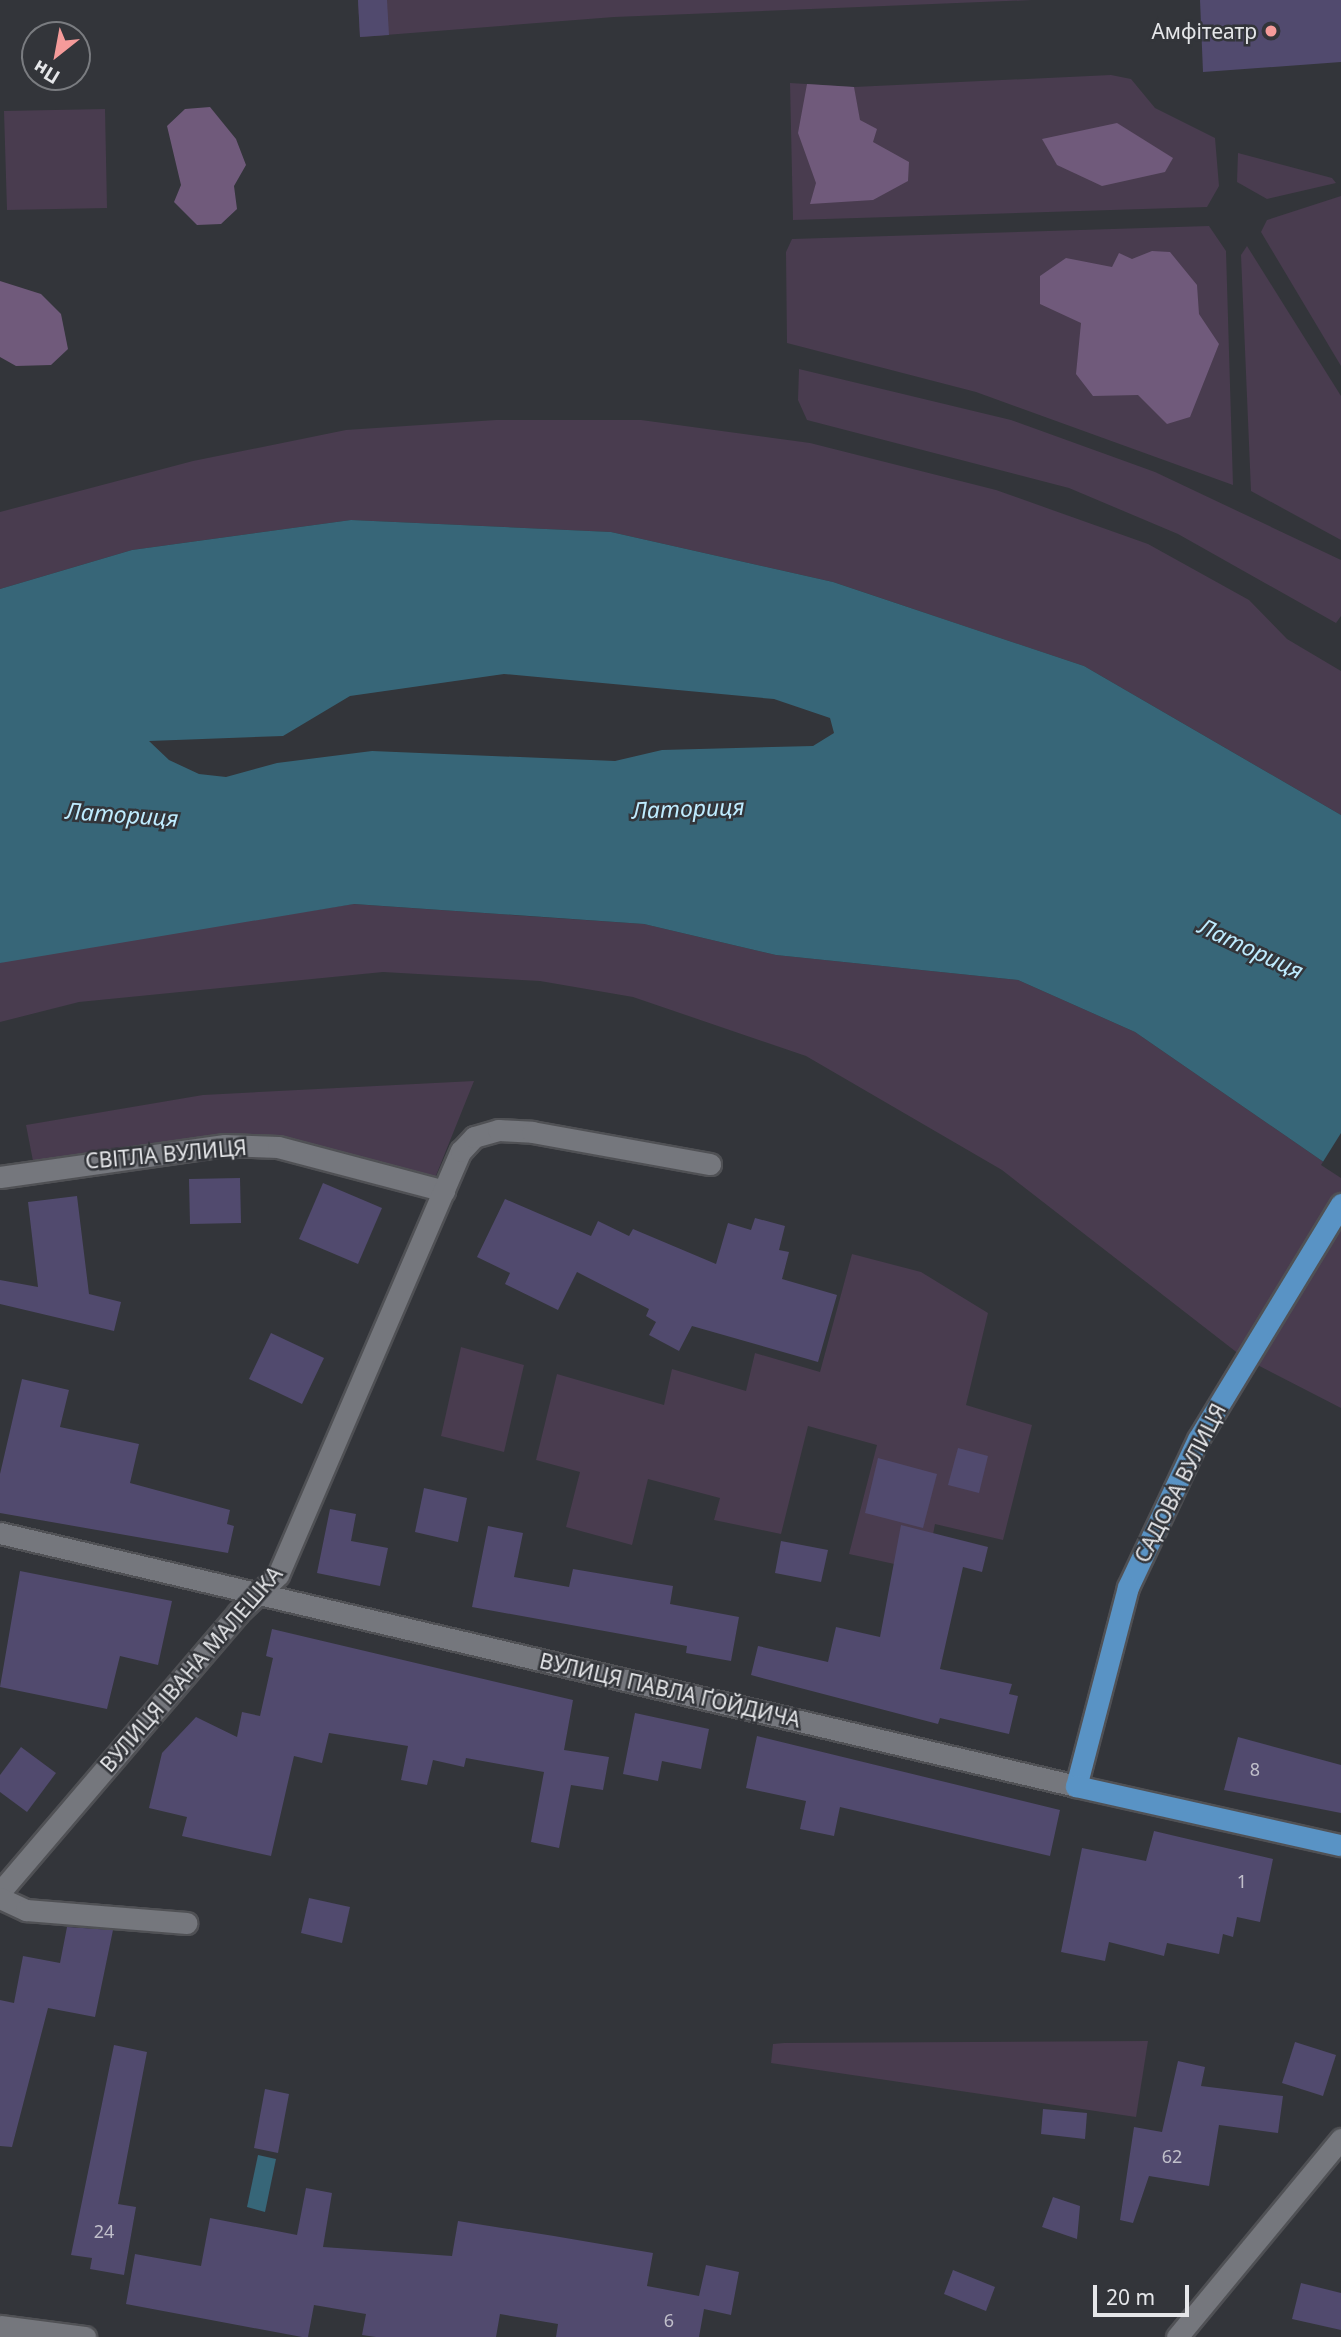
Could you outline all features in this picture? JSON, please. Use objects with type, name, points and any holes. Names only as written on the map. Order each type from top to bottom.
[{"type":"main road","name":"САДОВА ВУЛИЦЯ","points":[[1076,1786],[1128,1587],[1198,1439],[1341,1204]]},
{"type":"main road","name":"ВУЛИЦЯ ПАВЛА ҐОЙДИЧА","points":[[1076,1786],[1341,1845]]},
{"type":"street","points":[[444,1191],[461,1151],[474,1137],[498,1130],[710,1164]]},
{"type":"street","name":"СВІТЛА ВУЛИЦЯ","points":[[0,1177],[225,1145],[278,1147],[327,1155],[444,1191]]},
{"type":"street","name":"ВУЛИЦЯ ІВАНА МАЛЕШКА","points":[[0,1892],[256,1592],[278,1575],[444,1191]]},
{"type":"street","name":"ВУЛИЦЯ ПАВЛА ҐОЙДИЧА","points":[[0,1533],[1076,1786]]},
{"type":"street","points":[[0,1898],[26,1910],[186,1923]]},
{"type":"street","points":[[1177,2337],[1341,2139]]},
{"type":"street","points":[[0,2326],[85,2337]]},
{"type":"shaded area","points":[[358,0],[1032,0],[614,17],[360,37]]},
{"type":"shaded area","points":[[1111,75],[1131,79],[1155,108],[1215,138],[1219,186],[1207,207],[793,220],[790,83],[854,87]]},
{"type":"shaded area","points":[[807,84],[854,87],[860,120],[877,129],[873,142],[909,162],[908,181],[873,200],[810,204],[816,183],[798,133]]},
{"type":"shaded area","points":[[210,107],[236,139],[246,165],[234,186],[237,209],[221,224],[197,225],[174,202],[181,185],[167,126],[185,109]]},
{"type":"shaded area","points":[[105,109],[107,208],[7,210],[4,111]]},
{"type":"shaded area","points":[[1117,123],[1173,158],[1165,172],[1102,186],[1057,165],[1042,139]]},
{"type":"shaded area","points":[[1238,153],[1332,178],[1336,183],[1267,199],[1237,182]]},
{"type":"shaded area","points":[[1341,196],[1341,366],[1261,232],[1267,220]]},
{"type":"shaded area","points":[[1209,226],[1226,251],[1233,485],[976,392],[787,343],[786,252],[792,239]]},
{"type":"shaded area","points":[[1247,246],[1341,396],[1341,540],[1251,491],[1241,255]]},
{"type":"shaded area","points":[[1152,251],[1170,252],[1197,285],[1199,314],[1219,344],[1190,417],[1167,424],[1138,395],[1093,396],[1076,374],[1081,323],[1040,304],[1040,276],[1066,258],[1112,267],[1119,253],[1132,259]]},
{"type":"shaded area","points":[[0,281],[41,294],[61,314],[68,349],[51,365],[16,366],[0,357]]},
{"type":"shaded area","points":[[799,369],[1011,420],[1155,472],[1341,560],[1341,616],[1336,623],[1178,534],[1069,488],[807,420],[798,400]]},
{"type":"shaded area","points":[[496,420],[641,420],[810,443],[996,490],[1148,544],[1249,600],[1287,639],[1341,671],[1341,815],[1084,666],[833,582],[611,532],[351,520],[132,550],[0,589],[0,512],[193,461],[346,430]]},
{"type":"shaded area","points":[[353,904],[644,924],[776,955],[1018,980],[1135,1032],[1341,1174],[1341,1408],[1244,1358],[1002,1170],[806,1056],[633,997],[540,981],[383,972],[79,1002],[0,1022],[0,963],[14,958]]},
{"type":"shaded area","points":[[474,1081],[435,1178],[221,1138],[33,1161],[26,1125],[203,1095]]},
{"type":"shaded area","points":[[852,1254],[921,1272],[988,1313],[966,1405],[1032,1425],[1003,1540],[935,1524],[926,1571],[849,1554],[877,1445],[808,1426],[781,1534],[714,1520],[720,1498],[648,1479],[632,1545],[566,1527],[580,1472],[536,1460],[557,1374],[664,1405],[672,1369],[746,1391],[755,1353],[820,1372]]},
{"type":"shaded area","points":[[461,1347],[524,1365],[504,1452],[441,1436]]},
{"type":"shaded area","points":[[1148,2041],[1136,2117],[771,2063],[773,2044],[784,2043]]},
{"type":"water","name":"Латориця","points":[[351,520],[611,532],[833,582],[1084,666],[1341,815],[1341,1174],[1135,1032],[1018,980],[776,955],[644,924],[354,904],[0,963],[0,589],[132,550]],"holes":[[[504,674],[774,699],[830,718],[834,733],[813,746],[662,750],[615,761],[372,751],[277,763],[226,777],[199,774],[169,760],[149,741],[283,736],[350,696]]]},
{"type":"water","points":[[258,2155],[276,2159],[265,2212],[247,2207]]},
{"type":"pier","points":[[1341,1133],[1341,1178],[1321,1165]]},
{"type":"building","points":[[358,0],[387,0],[389,35],[360,37]]},
{"type":"building","name":"Амфітеатр","points":[[1200,0],[1341,0],[1341,62],[1203,72]]},
{"type":"building","points":[[240,1178],[241,1223],[190,1224],[189,1179]]},
{"type":"building","points":[[323,1183],[382,1208],[358,1264],[299,1239]]},
{"type":"building","points":[[77,1196],[89,1294],[121,1302],[114,1331],[0,1304],[0,1280],[38,1287],[28,1202]]},
{"type":"building","points":[[505,1199],[591,1236],[598,1221],[629,1236],[633,1229],[716,1264],[728,1223],[751,1230],[755,1218],[785,1226],[779,1250],[789,1252],[782,1279],[837,1295],[818,1362],[692,1326],[679,1351],[649,1335],[656,1322],[646,1316],[649,1309],[577,1272],[558,1310],[505,1284],[510,1273],[477,1257]]},
{"type":"building","points":[[271,1333],[324,1358],[302,1404],[249,1379]]},
{"type":"building","points":[[22,1379],[69,1390],[60,1427],[139,1444],[130,1483],[230,1510],[227,1524],[234,1526],[228,1553],[0,1513],[0,1474]]},
{"type":"building","points":[[958,1448],[988,1456],[979,1493],[948,1485]]},
{"type":"building","points":[[878,1458],[937,1474],[923,1528],[865,1513]]},
{"type":"building","points":[[424,1488],[467,1498],[458,1542],[415,1532]]},
{"type":"building","points":[[330,1509],[356,1514],[351,1541],[388,1548],[380,1586],[317,1573]]},
{"type":"building","points":[[901,1525],[988,1547],[982,1572],[963,1567],[940,1669],[1012,1684],[1009,1694],[1018,1696],[1009,1734],[940,1718],[938,1724],[751,1675],[758,1646],[828,1662],[836,1627],[880,1637]]},
{"type":"building","points":[[488,1526],[523,1533],[514,1577],[569,1587],[573,1569],[673,1586],[670,1604],[739,1617],[731,1661],[686,1653],[687,1646],[472,1607]]},
{"type":"building","points":[[781,1541],[828,1550],[821,1582],[775,1573]]},
{"type":"building","points":[[20,1571],[172,1601],[158,1665],[120,1656],[107,1709],[0,1687]]},
{"type":"building","points":[[272,1629],[573,1700],[564,1750],[609,1757],[603,1790],[571,1785],[559,1848],[531,1842],[544,1772],[466,1758],[464,1767],[433,1760],[427,1785],[401,1780],[408,1746],[329,1733],[322,1763],[294,1756],[271,1856],[182,1836],[187,1817],[149,1808],[162,1753],[196,1717],[237,1737],[242,1712],[260,1716],[273,1658],[266,1656]]},
{"type":"building","points":[[635,1713],[709,1729],[701,1769],[662,1761],[658,1781],[623,1774]]},
{"type":"building","points":[[757,1736],[1060,1810],[1050,1856],[840,1807],[834,1836],[800,1829],[806,1801],[746,1788]]},
{"type":"building","points":[[1238,1737],[1341,1765],[1341,1813],[1224,1790]]},
{"type":"building","points":[[21,1747],[56,1773],[27,1812],[0,1792],[0,1775]]},
{"type":"building","points":[[1154,1831],[1273,1859],[1260,1922],[1237,1917],[1233,1937],[1223,1934],[1219,1954],[1167,1943],[1164,1956],[1109,1942],[1105,1961],[1061,1952],[1082,1848],[1146,1861]]},
{"type":"building","points":[[309,1898],[350,1907],[342,1943],[301,1933]]},
{"type":"building","points":[[67,1927],[113,1930],[95,2017],[48,2008],[12,2147],[0,2146],[0,2000],[14,2003],[23,1956],[60,1963]]},
{"type":"building","points":[[1295,2042],[1336,2055],[1323,2096],[1282,2083]]},
{"type":"building","points":[[114,2045],[147,2052],[118,2204],[136,2207],[124,2275],[90,2269],[92,2258],[71,2255]]},
{"type":"building","points":[[1178,2061],[1205,2067],[1201,2086],[1283,2096],[1278,2133],[1219,2125],[1209,2186],[1149,2176],[1133,2223],[1120,2220],[1134,2127],[1162,2132]]},
{"type":"building","points":[[265,2089],[289,2094],[278,2153],[254,2148]]},
{"type":"building","points":[[1043,2109],[1087,2113],[1085,2139],[1041,2134]]},
{"type":"building","points":[[306,2188],[332,2193],[323,2247],[452,2256],[458,2221],[554,2236],[653,2253],[647,2286],[699,2296],[706,2265],[739,2272],[731,2315],[704,2309],[699,2337],[556,2337],[558,2324],[500,2314],[496,2337],[376,2337],[362,2335],[366,2314],[314,2305],[308,2337],[302,2337],[126,2304],[135,2254],[201,2266],[210,2218],[297,2235]]},
{"type":"building","points":[[1053,2197],[1080,2206],[1077,2239],[1042,2227]]},
{"type":"building","points":[[953,2270],[995,2287],[986,2311],[944,2294]]},
{"type":"building","points":[[1301,2283],[1341,2293],[1341,2330],[1292,2319]]},
{"type":"place","name":"Амфітеатр","points":[[1271,31]]}]
